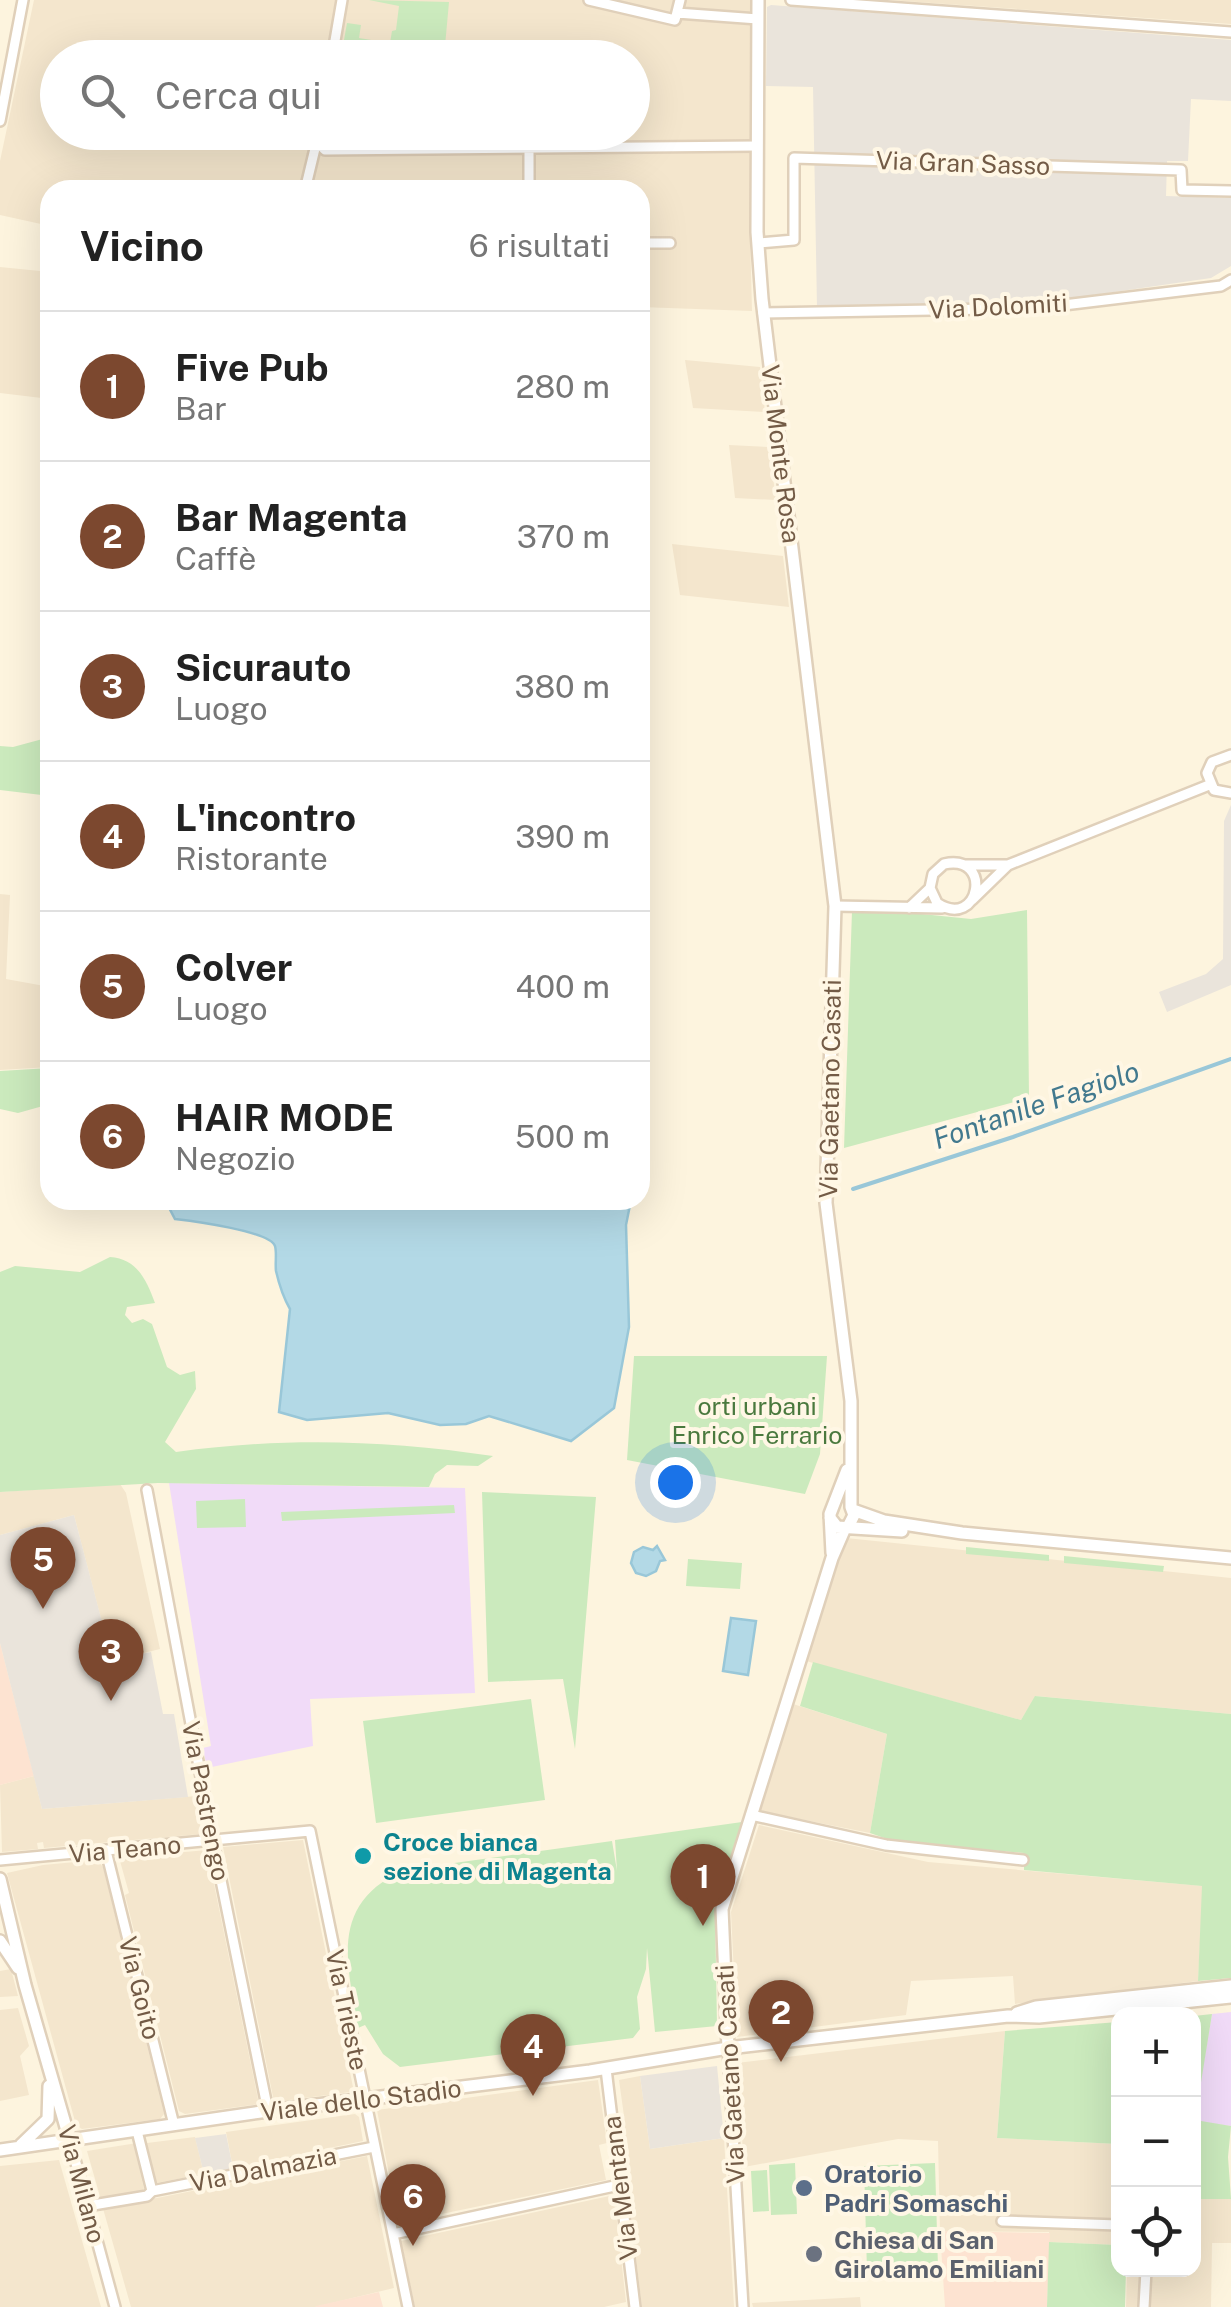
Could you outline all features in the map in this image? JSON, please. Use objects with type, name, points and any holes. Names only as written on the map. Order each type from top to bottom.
[{"type":"street","points":[[0,121],[23,0]]},
{"type":"street","points":[[335,40],[342,0]]},
{"type":"street","points":[[589,0],[675,20],[680,0]]},
{"type":"street","name":"Via Monte Rosa","points":[[758,0],[758,243],[763,313],[835,906]]},
{"type":"street","points":[[791,0],[1231,32]]},
{"type":"street","points":[[677,13],[758,19]]},
{"type":"street","points":[[650,148],[757,146]]},
{"type":"street","points":[[307,180],[315,150]]},
{"type":"street","points":[[325,150],[529,150],[529,180]]},
{"type":"street","name":"Via Gran Sasso","points":[[758,243],[794,240],[794,158],[1181,170],[1182,190],[1231,191]]},
{"type":"street","points":[[650,243],[670,242]]},
{"type":"street","name":"Via Dolomiti","points":[[763,313],[1039,308],[1222,286],[1231,280]]},
{"type":"street","points":[[1209,786],[1208,767],[1231,754]]},
{"type":"street","points":[[835,906],[958,909],[1008,866],[1209,786]]},
{"type":"street","points":[[1209,786],[1219,793],[1231,793]]},
{"type":"street","points":[[909,908],[930,888],[938,868],[952,862],[1008,866]]},
{"type":"street","points":[[965,865],[976,878],[972,900]]},
{"type":"street","points":[[930,888],[944,908]]},
{"type":"street","name":"Via Gaetano Casati","points":[[743,2307],[722,1909],[832,1558],[854,1518],[846,1349],[826,1202],[835,906]]},
{"type":"street","name":"Via Gaetano Casati","points":[[832,1558],[831,1512],[852,1451]]},
{"type":"street","name":"Via Pastrengo","points":[[147,1490],[268,2111]]},
{"type":"street","points":[[962,1532],[847,1527],[834,1524],[831,1512],[843,1503],[884,1522],[1231,1558]]},
{"type":"street","points":[[751,1815],[886,1845],[1023,1860]]},
{"type":"street","name":"Via Teano","points":[[0,1860],[310,1831]]},
{"type":"street","name":"Via Trieste","points":[[310,1831],[408,2307]]},
{"type":"street","name":"Via Goito","points":[[106,1851],[174,2125]]},
{"type":"street","name":"Via Milano","points":[[0,1880],[25,1985],[116,2307]]},
{"type":"street","points":[[0,1900],[9,1912],[8,1924],[0,1933]]},
{"type":"street","name":"Via Milano","points":[[0,1941],[25,1985]]},
{"type":"street","name":"Viale dello Stadio","points":[[1008,2016],[1036,2006],[1231,1986]]},
{"type":"street","name":"Viale dello Stadio","points":[[0,2150],[728,2048],[1008,2016],[1039,2018],[1231,1997]]},
{"type":"street","name":"Via Milano","points":[[17,2147],[45,2124],[51,2110],[47,2061]]},
{"type":"street","name":"Via Mentana","points":[[606,2068],[633,2307]]},
{"type":"street","points":[[137,2131],[152,2192]]},
{"type":"street","name":"Via Dalmazia","points":[[87,2206],[374,2147]]},
{"type":"street","points":[[393,2234],[620,2185]]},
{"type":"street","points":[[1002,2221],[1111,2226]]},
{"type":"street","points":[[1144,2307],[1146,2277]]},
{"type":"shaded area","points":[[34,0],[752,0],[752,311],[650,307],[650,180],[40,180],[40,224],[0,215],[0,161]]},
{"type":"shaded area","points":[[889,0],[1231,0],[1231,24]]},
{"type":"shaded area","points":[[767,7],[1231,40],[1231,101],[1191,99],[1188,161],[1167,161],[1166,196],[1231,198],[1231,266],[1211,278],[1038,303],[817,307],[813,87],[766,86]]},
{"type":"shaded area","points":[[0,267],[40,271],[40,398],[0,393]]},
{"type":"shaded area","points":[[685,360],[760,367],[765,412],[693,408]]},
{"type":"shaded area","points":[[729,445],[769,447],[776,500],[735,498]]},
{"type":"shaded area","points":[[672,544],[783,556],[789,607],[680,595]]},
{"type":"shaded area","points":[[1231,805],[1231,985],[1167,1012],[1159,992],[1206,974],[1223,959],[1224,821]]},
{"type":"shaded area","points":[[0,894],[10,895],[6,979],[40,985],[40,1068],[0,1070]]},
{"type":"shaded area","points":[[169,1483],[465,1488],[475,1693],[310,1699],[313,1746],[207,1768],[203,1748],[211,1746]]},
{"type":"shaded area","points":[[120,1484],[126,1493],[160,1649],[112,1661],[74,1515],[0,1535],[0,1492]]},
{"type":"shaded area","points":[[74,1515],[112,1660],[151,1652],[163,1714],[174,1714],[188,1797],[42,1809],[0,1643],[0,1535]]},
{"type":"shaded area","points":[[846,1538],[1231,1578],[1231,1714],[1036,1696],[1021,1720],[806,1661]]},
{"type":"shaded area","points":[[0,1643],[34,1776],[0,1785]]},
{"type":"shaded area","points":[[793,1704],[887,1734],[870,1833],[760,1811]]},
{"type":"shaded area","points":[[34,1776],[42,1809],[197,1796],[201,1834],[44,1848],[43,1842],[37,1843],[38,1849],[2,1852],[0,1785]]},
{"type":"shaded area","points":[[759,1825],[928,1862],[1203,1886],[1198,1981],[1015,2004],[1013,1976],[911,1981],[906,2015],[737,2037],[731,1912]]},
{"type":"shaded area","points":[[303,1840],[353,2087],[350,2092],[274,2102],[223,1847]]},
{"type":"shaded area","points":[[207,1850],[259,2104],[185,2114],[179,2111],[120,1861]]},
{"type":"shaded area","points":[[97,1860],[103,1867],[164,2114],[160,2119],[82,2129],[76,2125],[7,1873]]},
{"type":"shaded area","points":[[11,1969],[18,1996],[0,1997],[0,1971]]},
{"type":"shaded area","points":[[18,2008],[29,2046],[20,2056],[29,2095],[0,2101],[0,2010]]},
{"type":"shaded area","points":[[1231,2012],[1231,2126],[1201,2122],[1201,2079],[1212,2014]]},
{"type":"shaded area","points":[[1005,2031],[997,2138],[1111,2144],[1111,2245],[1049,2242],[1049,2232],[940,2231],[938,2141],[898,2139],[744,2167],[737,2063]]},
{"type":"shaded area","points":[[717,2066],[724,2138],[650,2149],[640,2076]]},
{"type":"shaded area","points":[[640,2076],[650,2149],[724,2138],[734,2307],[642,2307],[619,2118],[624,2116],[619,2080]]},
{"type":"shaded area","points":[[598,2080],[607,2143],[599,2145],[606,2180],[398,2223],[377,2110]]},
{"type":"shaded area","points":[[355,2114],[363,2141],[233,2168],[226,2132]]},
{"type":"shaded area","points":[[226,2134],[233,2168],[204,2174],[195,2138]]},
{"type":"shaded area","points":[[195,2137],[204,2174],[156,2183],[147,2143]]},
{"type":"shaded area","points":[[137,2143],[144,2189],[138,2194],[101,2200],[87,2151]]},
{"type":"shaded area","points":[[367,2156],[394,2288],[315,2307],[131,2307],[102,2205],[157,2198]]},
{"type":"shaded area","points":[[59,2160],[101,2307],[0,2307],[0,2166]]},
{"type":"shaded area","points":[[614,2195],[626,2302],[604,2307],[415,2307],[401,2241]]},
{"type":"shaded area","points":[[1201,2199],[1231,2199],[1231,2243],[1212,2243],[1211,2307],[1126,2307],[1127,2277],[1201,2277]]},
{"type":"shaded area","points":[[940,2231],[1050,2233],[1047,2307],[945,2307]]},
{"type":"shaded area","points":[[379,2292],[383,2307],[316,2307],[316,2306]]},
{"type":"shaded area","points":[[860,2297],[861,2307],[753,2307],[752,2303]]},
{"type":"green space","points":[[369,0],[449,2],[446,40],[390,40],[399,6]]},
{"type":"green space","points":[[347,23],[361,25],[359,38],[371,40],[344,40]]},
{"type":"green space","points":[[40,740],[40,795],[0,790],[0,746],[13,747]]},
{"type":"green space","points":[[1027,910],[1029,1098],[844,1148],[852,911],[971,919]]},
{"type":"green space","points":[[40,1069],[40,1107],[18,1113],[0,1109],[0,1071]]},
{"type":"green space","points":[[110,1257],[134,1266],[155,1303],[127,1307],[125,1315],[132,1323],[143,1319],[152,1324],[167,1367],[180,1375],[195,1371],[196,1389],[165,1442],[176,1452],[334,1442],[493,1456],[478,1466],[447,1465],[435,1474],[429,1487],[158,1483],[0,1492],[0,1272],[15,1266],[80,1272]]},
{"type":"green space","name":"orti urbani Enrico Ferrario","points":[[634,1356],[827,1356],[820,1454],[805,1494],[627,1460]]},
{"type":"green space","points":[[482,1492],[596,1497],[575,1749],[563,1679],[488,1682]]},
{"type":"green space","points":[[245,1499],[246,1527],[197,1528],[196,1501]]},
{"type":"green space","points":[[454,1505],[455,1513],[282,1521],[281,1512]]},
{"type":"green space","points":[[966,1547],[1049,1555],[1049,1561],[966,1554]]},
{"type":"green space","points":[[1064,1556],[1164,1566],[1163,1572],[1064,1563]]},
{"type":"green space","points":[[688,1559],[742,1563],[740,1589],[686,1586]]},
{"type":"green space","points":[[813,1662],[1021,1720],[1035,1696],[1231,1714],[1231,1978],[1198,1981],[1202,1886],[1024,1870],[1024,1853],[896,1842],[870,1833],[887,1734],[800,1706]]},
{"type":"green space","points":[[531,1699],[545,1800],[376,1823],[363,1721]]},
{"type":"green space","points":[[742,1822],[715,1908],[717,2026],[655,2032],[647,1948],[646,1969],[637,1997],[640,2029],[633,2038],[400,2067],[383,2054],[365,2025],[358,2028],[348,1958],[354,1918],[380,1884],[404,1870],[612,1841],[617,1871],[615,1840]]},
{"type":"green space","points":[[1212,2014],[1201,2083],[1201,2015]]},
{"type":"green space","points":[[1111,2023],[1111,2144],[997,2138],[1005,2031]]},
{"type":"green space","points":[[1201,2121],[1231,2126],[1231,2199],[1201,2199]]},
{"type":"green space","points":[[795,2163],[797,2214],[771,2215],[769,2165]]},
{"type":"green space","points":[[935,2163],[938,2268],[867,2271],[864,2166]]},
{"type":"green space","points":[[767,2170],[769,2211],[753,2212],[751,2171]]},
{"type":"green space","points":[[1049,2242],[1111,2245],[1111,2277],[1126,2277],[1125,2307],[1047,2307]]},
{"type":"water","points":[[170,1210],[629,1210],[629,1327],[614,1408],[571,1441],[489,1416],[466,1424],[440,1425],[388,1413],[307,1420],[279,1412],[290,1309],[276,1271],[275,1246],[246,1231],[175,1219]]},
{"type":"water","points":[[657,1546],[665,1560],[646,1576],[636,1573],[631,1563],[634,1552]]},
{"type":"water","points":[[731,1618],[756,1621],[748,1675],[723,1671]]},
{"type":"waterway","name":"Fontanile Fagiolo","points":[[853,1189],[1231,1059]]},
{"type":"place","name":"Colver","points":[[43,1609]]},
{"type":"place","name":"Sicurauto","points":[[111,1701]]},
{"type":"place","name":"Croce bianca sezione di Magenta","points":[[363,1856]]},
{"type":"place","name":"Five Pub","points":[[703,1926]]},
{"type":"place","name":"Bar Magenta","points":[[781,2062]]},
{"type":"place","name":"L'incontro","points":[[533,2096]]},
{"type":"place","name":"Oratorio Padri Somaschi","points":[[804,2188]]},
{"type":"place","name":"HAIR MODE","points":[[413,2246]]},
{"type":"place","name":"Chiesa di San Girolamo Emiliani","points":[[814,2254]]}]
